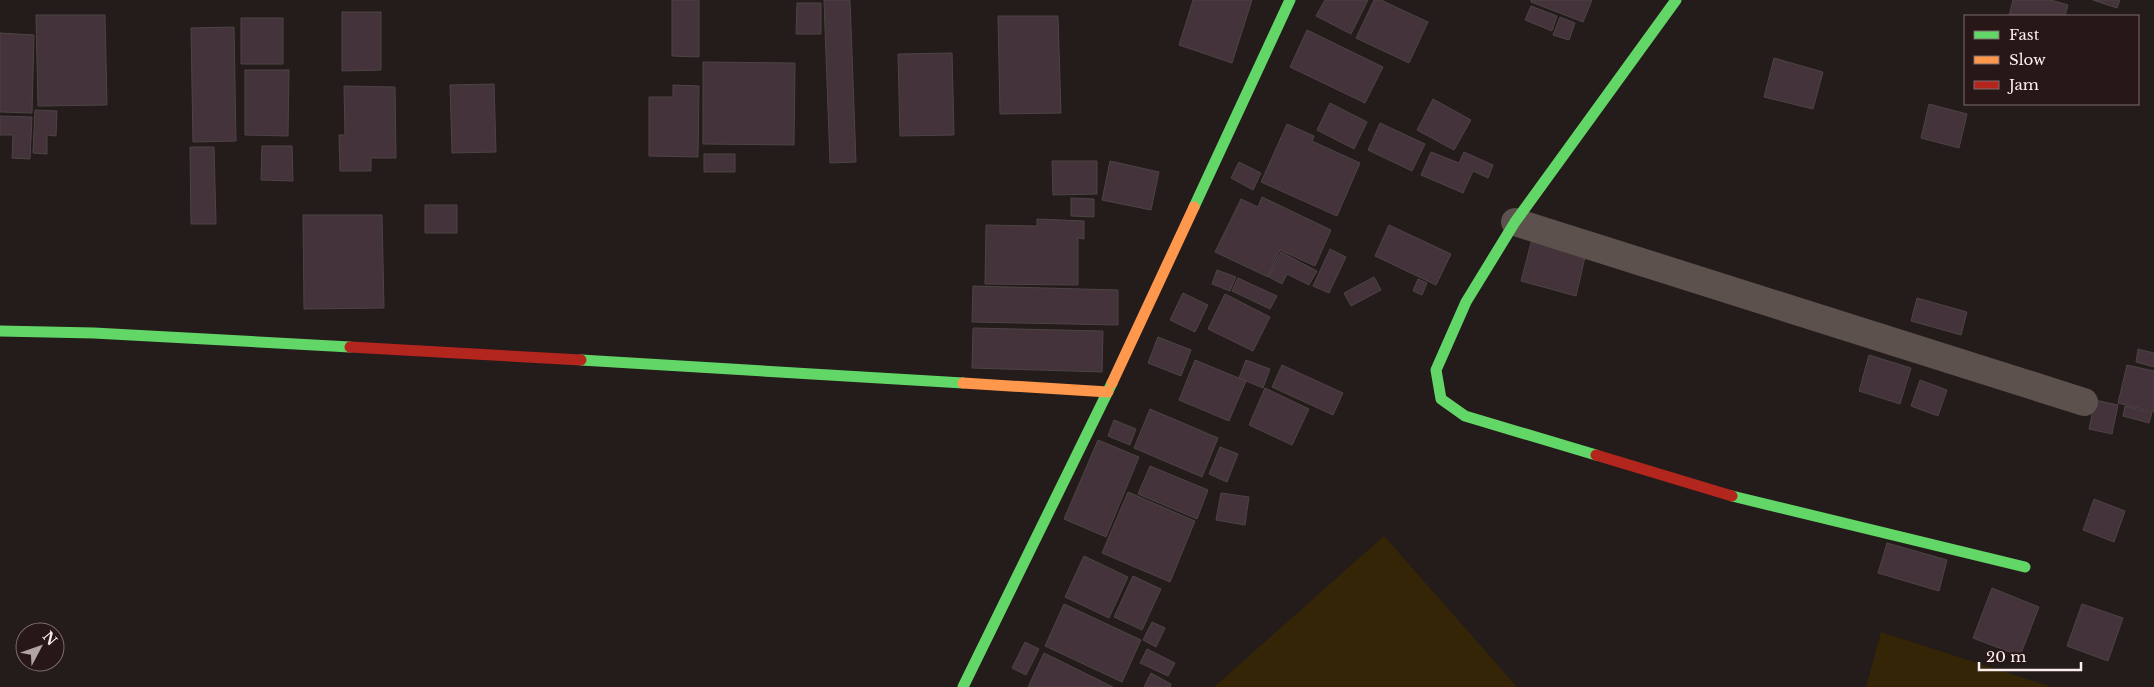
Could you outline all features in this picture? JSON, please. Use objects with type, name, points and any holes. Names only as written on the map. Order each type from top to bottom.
[{"type":"street","points":[[963,687],[1108,392],[1290,0]]},
{"type":"street","points":[[1676,0],[1515,222],[1466,302],[1436,370],[1441,399],[1465,416],[1760,504],[2025,567]]},
{"type":"street","points":[[1515,222],[2084,402]]},
{"type":"street","points":[[0,331],[104,334],[844,374],[1108,392]]},
{"type":"shaded area","points":[[1384,536],[1517,687],[1214,687]]},
{"type":"shaded area","points":[[1881,632],[2052,687],[1866,687]]},
{"type":"building","points":[[672,0],[699,0],[699,57],[672,56]]},
{"type":"building","points":[[824,0],[850,0],[856,162],[830,163]]},
{"type":"building","points":[[1193,0],[1252,0],[1232,63],[1179,45]]},
{"type":"building","points":[[1325,0],[1368,0],[1351,34],[1316,16]]},
{"type":"building","points":[[1374,0],[1381,0],[1428,22],[1409,63],[1356,38]]},
{"type":"building","points":[[1531,0],[1592,0],[1583,22],[1531,2]]},
{"type":"building","points":[[2013,0],[2051,0],[2068,5],[2065,15],[2009,15]]},
{"type":"building","points":[[2093,0],[2120,0],[2117,8]]},
{"type":"building","points":[[797,3],[821,3],[821,34],[796,34]]},
{"type":"building","points":[[1531,6],[1557,16],[1552,31],[1525,20]]},
{"type":"building","points":[[342,12],[381,12],[381,70],[342,71]]},
{"type":"building","points":[[36,15],[105,15],[107,105],[38,106]]},
{"type":"building","points":[[998,16],[1058,16],[1061,113],[1000,114]]},
{"type":"building","points":[[1560,17],[1575,23],[1569,40],[1553,35]]},
{"type":"building","points":[[241,18],[283,18],[283,64],[241,64]]},
{"type":"building","points":[[234,27],[236,141],[193,142],[191,28]]},
{"type":"building","points":[[1307,30],[1383,67],[1365,103],[1290,67]]},
{"type":"building","points":[[0,33],[34,35],[32,113],[0,112]]},
{"type":"building","points":[[952,53],[954,135],[900,136],[898,54]]},
{"type":"building","points":[[1774,58],[1823,72],[1813,109],[1764,97]]},
{"type":"building","points":[[703,62],[795,63],[794,145],[703,144]]},
{"type":"building","points":[[245,70],[289,70],[288,136],[245,135]]},
{"type":"building","points":[[494,84],[496,152],[452,153],[450,85]]},
{"type":"building","points":[[673,85],[699,86],[698,157],[649,156],[649,97],[673,97]]},
{"type":"building","points":[[344,86],[395,87],[396,158],[371,158],[371,171],[340,171],[339,135],[345,135]]},
{"type":"building","points":[[1433,99],[1471,120],[1454,150],[1417,130]]},
{"type":"building","points":[[1330,103],[1367,122],[1354,149],[1317,130]]},
{"type":"building","points":[[1929,104],[1967,114],[1959,148],[1921,138]]},
{"type":"building","points":[[35,110],[57,111],[56,136],[47,135],[47,154],[33,153]]},
{"type":"building","points":[[0,116],[32,117],[30,159],[12,158],[13,135],[0,135]]},
{"type":"building","points":[[1380,123],[1425,144],[1412,171],[1368,150]]},
{"type":"building","points":[[1287,124],[1314,136],[1312,141],[1360,163],[1337,216],[1261,182]]},
{"type":"building","points":[[262,146],[292,146],[293,181],[261,180]]},
{"type":"building","points":[[190,147],[214,147],[216,224],[191,224]]},
{"type":"building","points":[[1431,152],[1459,163],[1464,152],[1493,165],[1488,178],[1473,171],[1463,193],[1421,175]]},
{"type":"building","points":[[704,154],[735,154],[735,172],[704,172]]},
{"type":"building","points":[[1052,161],[1097,161],[1097,194],[1053,195]]},
{"type":"building","points":[[1110,161],[1159,172],[1151,210],[1102,200]]},
{"type":"building","points":[[1239,162],[1261,173],[1253,190],[1231,178]]},
{"type":"building","points":[[1262,197],[1331,230],[1315,266],[1280,250],[1268,277],[1215,252],[1241,199],[1258,207]]},
{"type":"building","points":[[1071,198],[1094,199],[1094,217],[1071,216]]},
{"type":"building","points":[[425,205],[457,205],[457,233],[425,233]]},
{"type":"building","points":[[303,215],[382,215],[384,308],[304,309]]},
{"type":"building","points":[[1037,219],[1084,221],[1084,239],[1078,238],[1078,285],[985,284],[986,225],[1037,226]]},
{"type":"building","points":[[1389,225],[1451,254],[1436,285],[1375,256]]},
{"type":"building","points":[[1532,239],[1586,253],[1576,296],[1521,281]]},
{"type":"building","points":[[1330,249],[1346,257],[1329,293],[1313,286]]},
{"type":"building","points":[[1281,252],[1317,271],[1309,285],[1287,274],[1282,284],[1269,277]]},
{"type":"building","points":[[1217,270],[1236,277],[1230,291],[1212,284]]},
{"type":"building","points":[[1374,277],[1381,290],[1351,306],[1344,293]]},
{"type":"building","points":[[1238,278],[1277,296],[1270,309],[1232,291]]},
{"type":"building","points":[[1418,279],[1427,283],[1422,295],[1413,291]]},
{"type":"building","points":[[973,286],[1118,290],[1118,325],[972,322]]},
{"type":"building","points":[[1183,293],[1208,305],[1195,332],[1170,320]]},
{"type":"building","points":[[1225,294],[1270,317],[1253,351],[1208,329]]},
{"type":"building","points":[[1917,298],[1967,312],[1961,335],[1911,321]]},
{"type":"building","points":[[973,328],[1103,331],[1102,372],[972,368]]},
{"type":"building","points":[[1158,337],[1191,350],[1181,376],[1148,363]]},
{"type":"building","points":[[2138,349],[2154,353],[2154,367],[2136,362]]},
{"type":"building","points":[[1869,355],[1911,368],[1900,404],[1859,391]]},
{"type":"building","points":[[1195,360],[1246,381],[1229,421],[1179,400]]},
{"type":"building","points":[[1246,360],[1270,369],[1263,388],[1239,378]]},
{"type":"building","points":[[1282,365],[1343,393],[1333,415],[1272,387]]},
{"type":"building","points":[[2127,365],[2154,371],[2154,412],[2118,403]]},
{"type":"building","points":[[1920,380],[1947,390],[1938,416],[1911,406]]},
{"type":"building","points":[[1265,388],[1309,409],[1292,445],[1249,425]]},
{"type":"building","points":[[2095,400],[2118,405],[2112,434],[2089,429]]},
{"type":"building","points":[[2125,406],[2152,413],[2149,423],[2123,416]]},
{"type":"building","points":[[1150,409],[1218,438],[1202,477],[1134,448]]},
{"type":"building","points":[[1114,420],[1136,429],[1130,445],[1108,436]]},
{"type":"building","points":[[1098,440],[1139,457],[1106,537],[1064,519]]},
{"type":"building","points":[[1220,447],[1238,454],[1227,482],[1209,474]]},
{"type":"building","points":[[1150,466],[1208,490],[1197,519],[1138,494]]},
{"type":"building","points":[[1128,492],[1195,521],[1170,582],[1102,553]]},
{"type":"building","points":[[1221,493],[1249,497],[1245,525],[1216,520]]},
{"type":"building","points":[[2094,499],[2125,511],[2114,542],[2083,530]]},
{"type":"building","points":[[1887,543],[1947,560],[1939,591],[1878,573]]},
{"type":"building","points":[[1084,556],[1128,577],[1109,618],[1065,597]]},
{"type":"building","points":[[1133,576],[1161,589],[1142,630],[1114,617]]},
{"type":"building","points":[[1992,588],[2039,607],[2020,656],[1973,638]]},
{"type":"building","points":[[1064,604],[1141,640],[1122,682],[1045,646]]},
{"type":"building","points":[[2082,604],[2123,618],[2108,661],[2067,646]]},
{"type":"building","points":[[1152,622],[1165,628],[1156,647],[1143,640]]},
{"type":"building","points":[[1025,642],[1039,649],[1026,675],[1012,668]]},
{"type":"building","points":[[1147,649],[1175,663],[1168,676],[1140,663]]},
{"type":"building","points":[[1044,653],[1113,687],[1028,687]]},
{"type":"building","points":[[1151,673],[1171,684],[1170,687],[1144,687]]},
{"type":"traffic: fast","points":[[1194,207],[1290,0]]},
{"type":"traffic: fast","points":[[1596,455],[1465,416],[1441,399],[1436,370],[1466,302],[1515,222],[1676,0]]},
{"type":"traffic: fast","points":[[0,331],[94,333],[350,347]]},
{"type":"traffic: fast","points":[[581,360],[963,383]]},
{"type":"traffic: fast","points":[[963,687],[1112,383]]},
{"type":"traffic: fast","points":[[1732,496],[2025,567]]},
{"type":"traffic: slow","points":[[1112,383],[1194,207]]},
{"type":"traffic: slow","points":[[963,383],[1108,392]]},
{"type":"traffic: jam","points":[[350,347],[581,360]]},
{"type":"traffic: jam","points":[[1596,455],[1732,496]]}]
